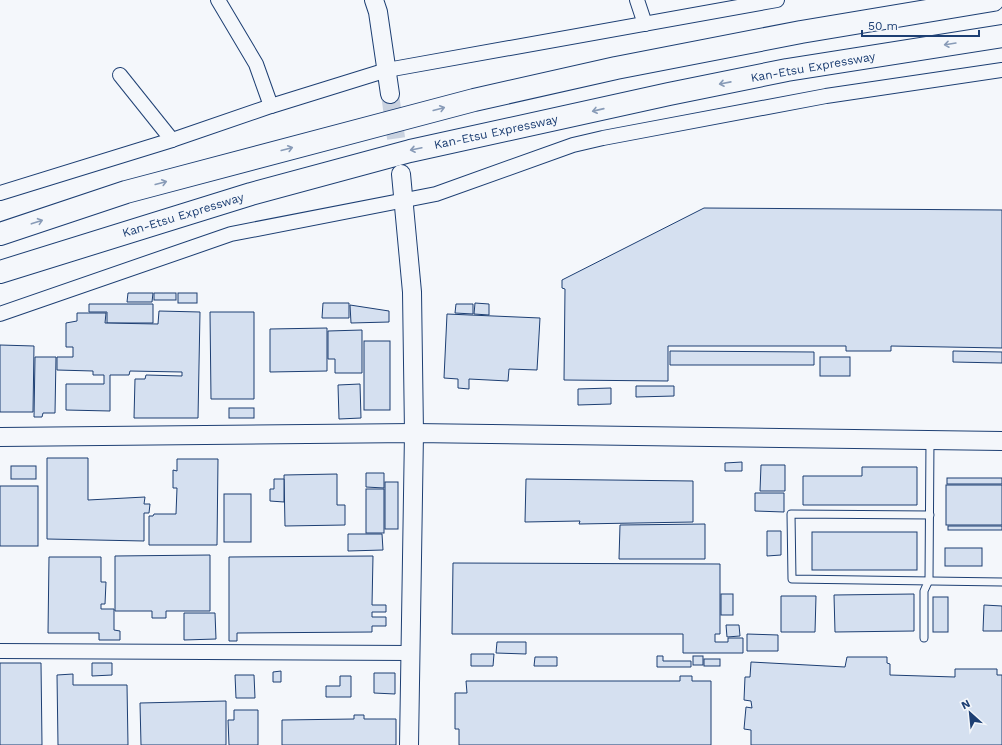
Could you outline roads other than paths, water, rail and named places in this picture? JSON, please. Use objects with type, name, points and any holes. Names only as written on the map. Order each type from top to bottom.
[{"type":"highway","points":[[0,234],[126,192],[474,100],[616,68],[801,32],[993,0]]},
{"type":"highway","name":"Kan-Etsu Expressway","points":[[0,272],[251,194],[410,151],[668,94],[780,72],[1002,36]]},
{"type":"street","points":[[218,0],[256,64],[271,106]]},
{"type":"street","points":[[374,0],[390,94]]},
{"type":"street","points":[[637,0],[645,24]]},
{"type":"street","points":[[0,193],[172,140],[271,106],[387,70],[777,0]]},
{"type":"street","points":[[0,314],[231,234],[436,194],[573,145],[826,96],[1002,70]]},
{"type":"street","points":[[120,75],[172,140]]},
{"type":"street","points":[[401,174],[412,292],[414,433],[409,745]]},
{"type":"street","points":[[0,437],[414,433],[1002,441]]},
{"type":"street","points":[[0,651],[411,653]]},
{"type":"lane","points":[[924,638],[924,591],[930,580],[930,440]]},
{"type":"lane","points":[[930,515],[791,514],[792,579],[1002,582]]},
{"type":"tunnel","points":[[390,94],[400,167]]}]
